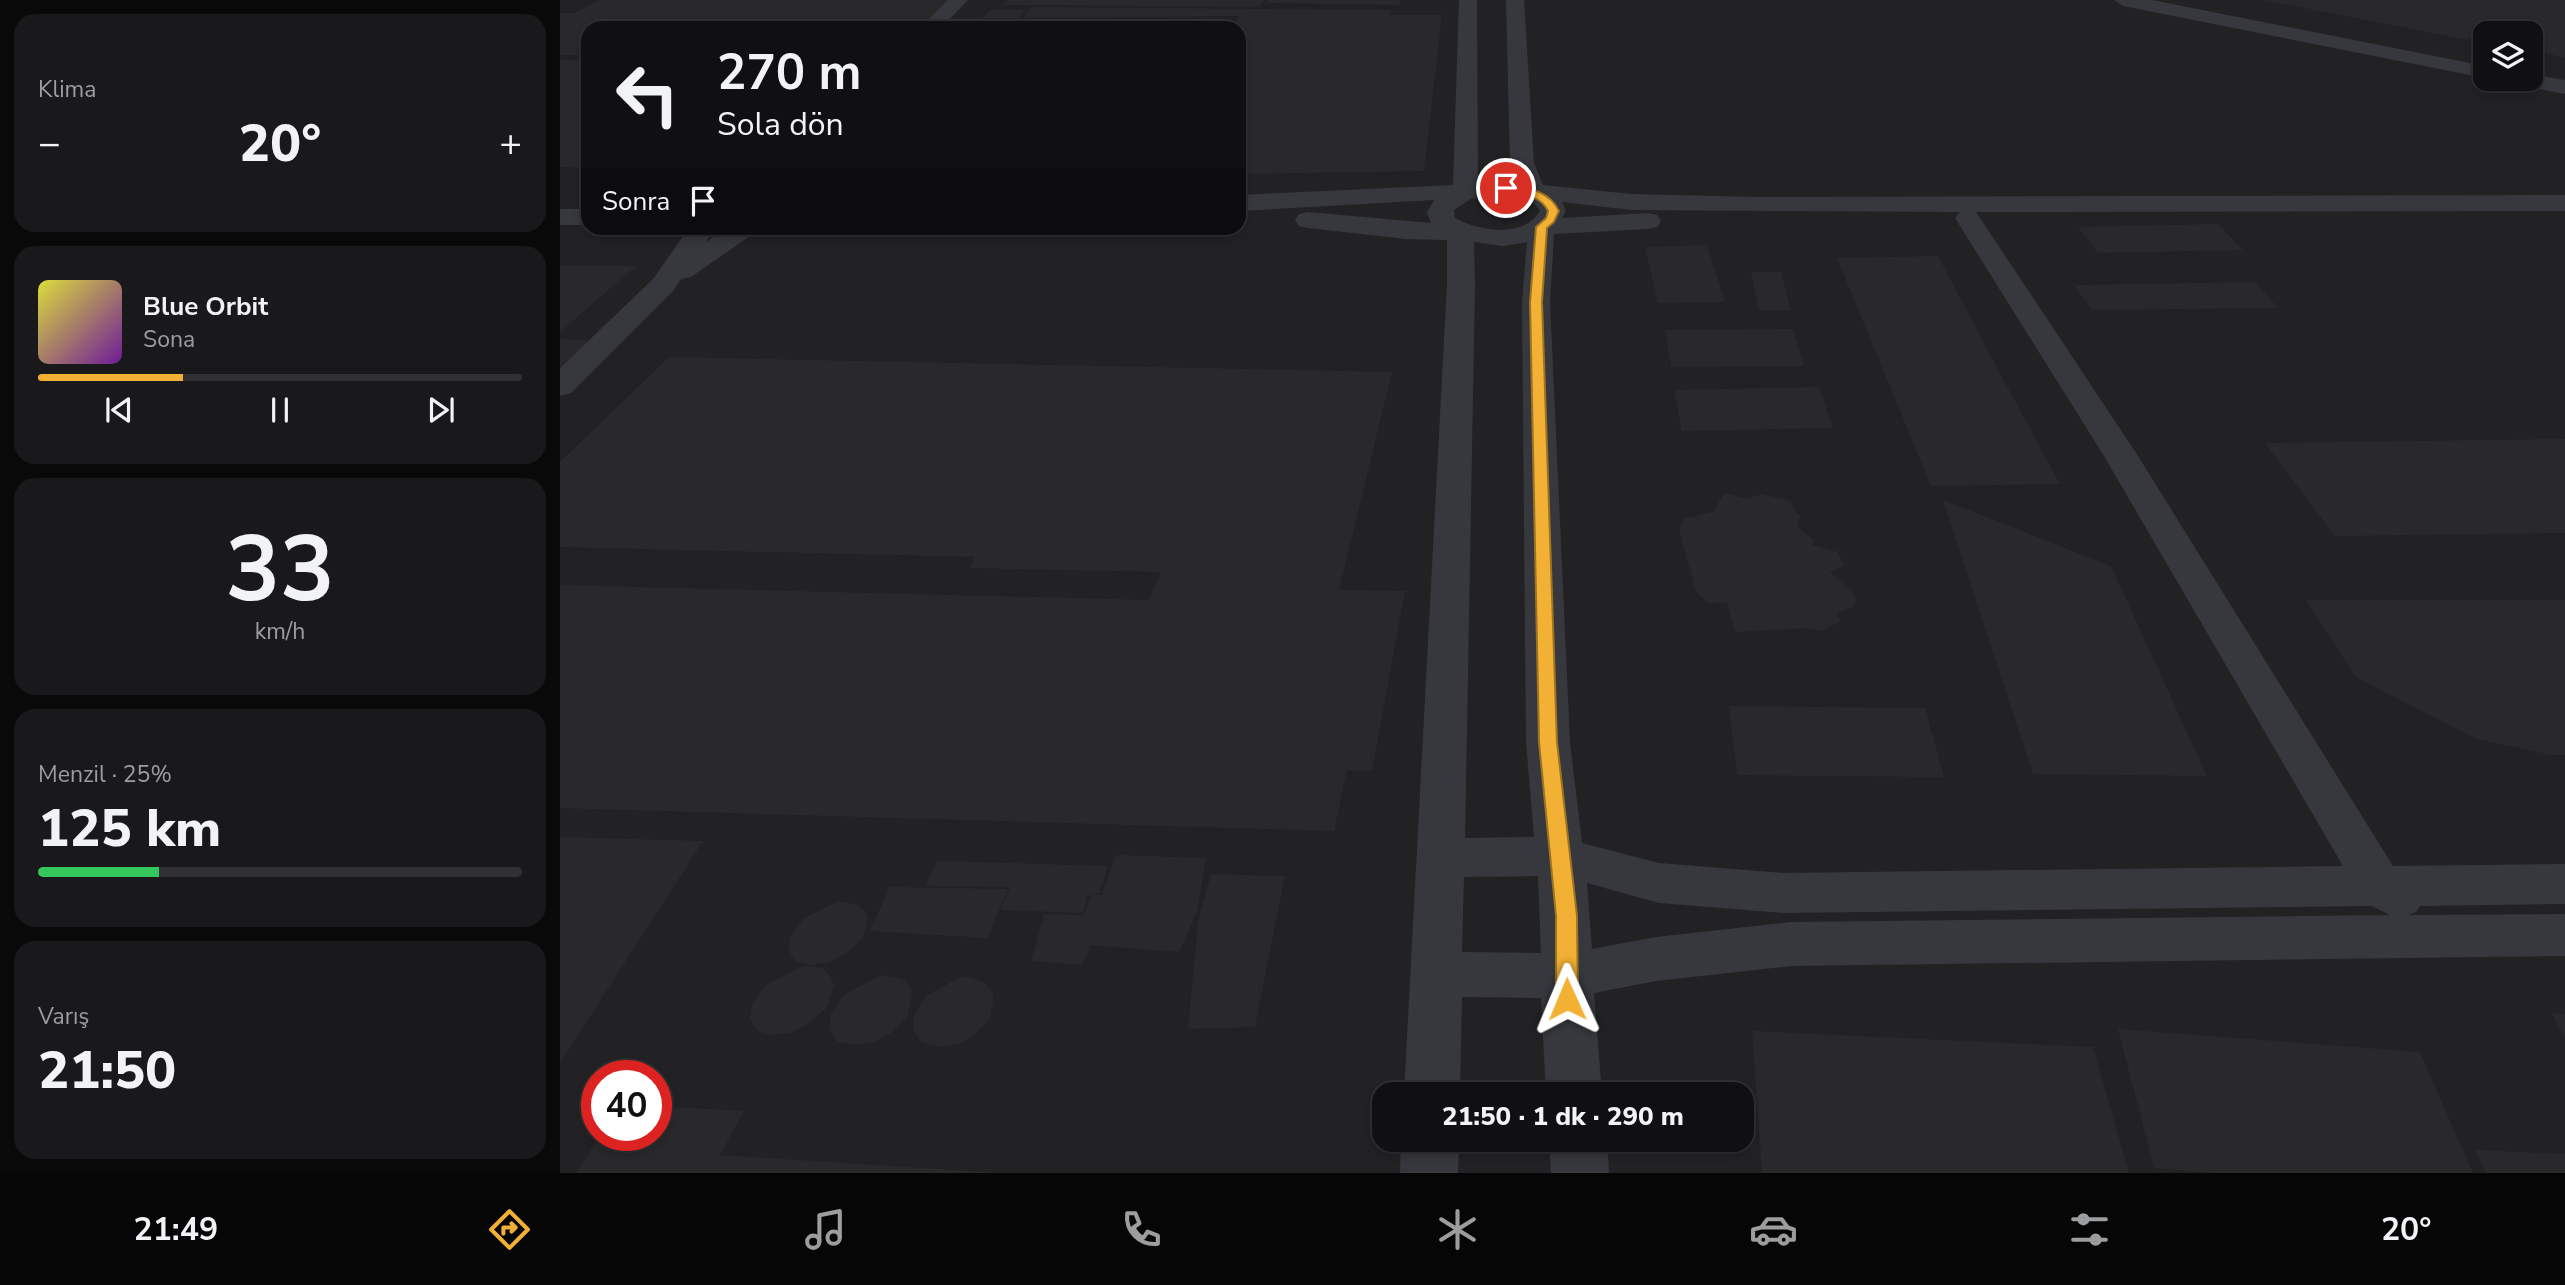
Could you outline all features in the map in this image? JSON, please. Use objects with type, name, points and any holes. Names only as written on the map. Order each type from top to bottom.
[{"type":"street","points":[[937,21],[959,0]]},
{"type":"street","points":[[1465,192],[1468,0]]},
{"type":"street","points":[[1515,0],[1522,163],[1538,210],[1536,302],[1548,742],[1566,916],[1573,1082]]},
{"type":"street","points":[[2123,0],[2473,70]]},
{"type":"street","points":[[2158,0],[2473,61]]},
{"type":"street","points":[[2543,75],[2565,79]]},
{"type":"street","points":[[2543,83],[2565,87]]},
{"type":"street","points":[[1246,203],[1299,203],[1506,188],[1538,210],[1680,219],[2565,218]]},
{"type":"street","points":[[1460,232],[1443,222],[1440,213],[1442,206],[1451,198],[1465,192]]},
{"type":"street","points":[[1538,210],[1631,202],[1759,205],[2565,203]]},
{"type":"street","points":[[560,205],[581,205]]},
{"type":"street","points":[[1246,220],[1317,220],[1406,231],[1460,232],[1498,237],[1525,234],[1538,210]]},
{"type":"street","points":[[560,217],[581,217]]},
{"type":"street","points":[[1968,218],[2121,456],[2380,886],[2460,936]]},
{"type":"street","points":[[1432,1082],[1461,284],[1460,232]]},
{"type":"street","points":[[663,285],[697,235]]},
{"type":"street","points":[[560,386],[663,285],[734,235]]},
{"type":"street","points":[[1439,858],[1560,856],[1659,883],[1783,893],[2565,884]]},
{"type":"street","points":[[1436,974],[1567,976],[1656,959],[1792,944],[2565,935]]},
{"type":"street","points":[[1429,1173],[1430,1152]]},
{"type":"street","points":[[1578,1152],[1580,1173]]},
{"type":"shaded area","points":[[560,0],[2565,0],[2565,1173],[560,1173]]},
{"type":"building","points":[[599,0],[949,0],[928,21],[581,21],[581,55],[560,55],[560,13],[575,13]]},
{"type":"building","points":[[1008,0],[1264,0],[1260,7],[1003,5]]},
{"type":"building","points":[[1268,0],[1400,0],[1399,5],[1266,3]]},
{"type":"building","points":[[2264,0],[2565,0],[2565,58],[2543,52],[2543,21],[2473,21],[2473,38],[2468,40]]},
{"type":"building","points":[[1031,7],[1393,10],[1389,15],[1442,15],[1424,171],[1246,174],[1246,21],[1236,21],[1239,16],[1023,18]]},
{"type":"building","points":[[991,10],[1026,10],[1018,18],[982,18]]},
{"type":"building","points":[[1208,19],[1207,21],[984,20]]},
{"type":"building","points":[[560,60],[581,60],[581,168],[560,167]]},
{"type":"building","points":[[2218,224],[2243,250],[2098,253],[2078,227]]},
{"type":"building","points":[[1707,245],[1725,302],[1658,303],[1645,247]]},
{"type":"building","points":[[1938,256],[2060,484],[1931,486],[1837,258]]},
{"type":"building","points":[[560,266],[636,266],[560,332]]},
{"type":"building","points":[[1751,272],[1781,272],[1791,311],[1759,310]]},
{"type":"building","points":[[2255,282],[2278,308],[2092,310],[2074,285]]},
{"type":"building","points":[[1793,329],[1804,366],[1671,367],[1665,330]]},
{"type":"building","points":[[560,339],[590,340],[560,367]]},
{"type":"building","points":[[669,357],[1392,372],[1339,590],[1405,591],[1372,771],[1347,770],[1334,831],[560,808],[560,585],[1149,600],[1161,572],[969,568],[975,557],[560,547],[560,462]]},
{"type":"building","points":[[1819,387],[1833,428],[1682,431],[1674,390]]},
{"type":"building","points":[[2565,439],[2565,533],[2335,536],[2265,443]]},
{"type":"building","points":[[1724,493],[1748,499],[1761,494],[1791,501],[1795,511],[1801,516],[1797,526],[1814,541],[1812,545],[1838,552],[1844,566],[1830,572],[1853,592],[1856,600],[1854,606],[1837,613],[1840,622],[1821,631],[1808,628],[1735,632],[1727,602],[1709,604],[1695,590],[1679,528],[1684,519],[1714,511]]},
{"type":"building","points":[[1943,500],[2111,566],[2207,776],[2033,774]]},
{"type":"building","points":[[2306,600],[2565,600],[2565,755],[2552,755],[2476,739],[2356,677]]},
{"type":"building","points":[[1729,706],[1925,708],[1944,777],[1737,775]]},
{"type":"building","points":[[560,837],[703,841],[560,1063]]},
{"type":"building","points":[[1116,855],[1206,858],[1197,911],[1179,952],[1091,945],[1082,965],[1031,961],[1044,914],[1084,915],[1091,895],[1102,895]]},
{"type":"building","points":[[937,861],[1108,866],[1099,893],[1087,896],[1083,913],[1000,910],[1010,887],[925,886]]},
{"type":"building","points":[[1211,874],[1285,876],[1255,1027],[1188,1029],[1198,922]]},
{"type":"building","points":[[890,887],[1008,889],[987,938],[870,931]]},
{"type":"building","points":[[839,901],[858,905],[865,911],[868,919],[862,939],[846,954],[829,962],[812,965],[795,961],[788,949],[790,937],[803,919]]},
{"type":"building","points":[[804,965],[824,969],[831,977],[834,985],[827,1007],[811,1022],[793,1032],[774,1035],[757,1031],[750,1018],[752,1004],[766,985]]},
{"type":"building","points":[[881,975],[902,979],[910,986],[912,994],[907,1017],[891,1033],[873,1042],[855,1045],[838,1042],[829,1028],[831,1014],[844,995]]},
{"type":"building","points":[[962,976],[982,981],[990,988],[994,996],[990,1018],[975,1035],[958,1044],[940,1047],[922,1043],[913,1030],[914,1016],[926,996]]},
{"type":"building","points":[[2551,1013],[2565,1014],[2565,1037]]},
{"type":"building","points":[[2118,1029],[2420,1052],[2473,1173],[2213,1173],[2154,1168]]},
{"type":"building","points":[[1752,1031],[2093,1047],[2129,1173],[1762,1173]]},
{"type":"building","points":[[672,1107],[744,1111],[720,1155],[1000,1173],[576,1173],[590,1151],[672,1151]]},
{"type":"building","points":[[2475,1150],[2565,1154],[2565,1173],[2486,1173]]},
{"type":"route","points":[[1506,188],[1534,193],[1550,203],[1553,211],[1551,219],[1542,227],[1536,302],[1548,742],[1566,916],[1567,999]]}]
